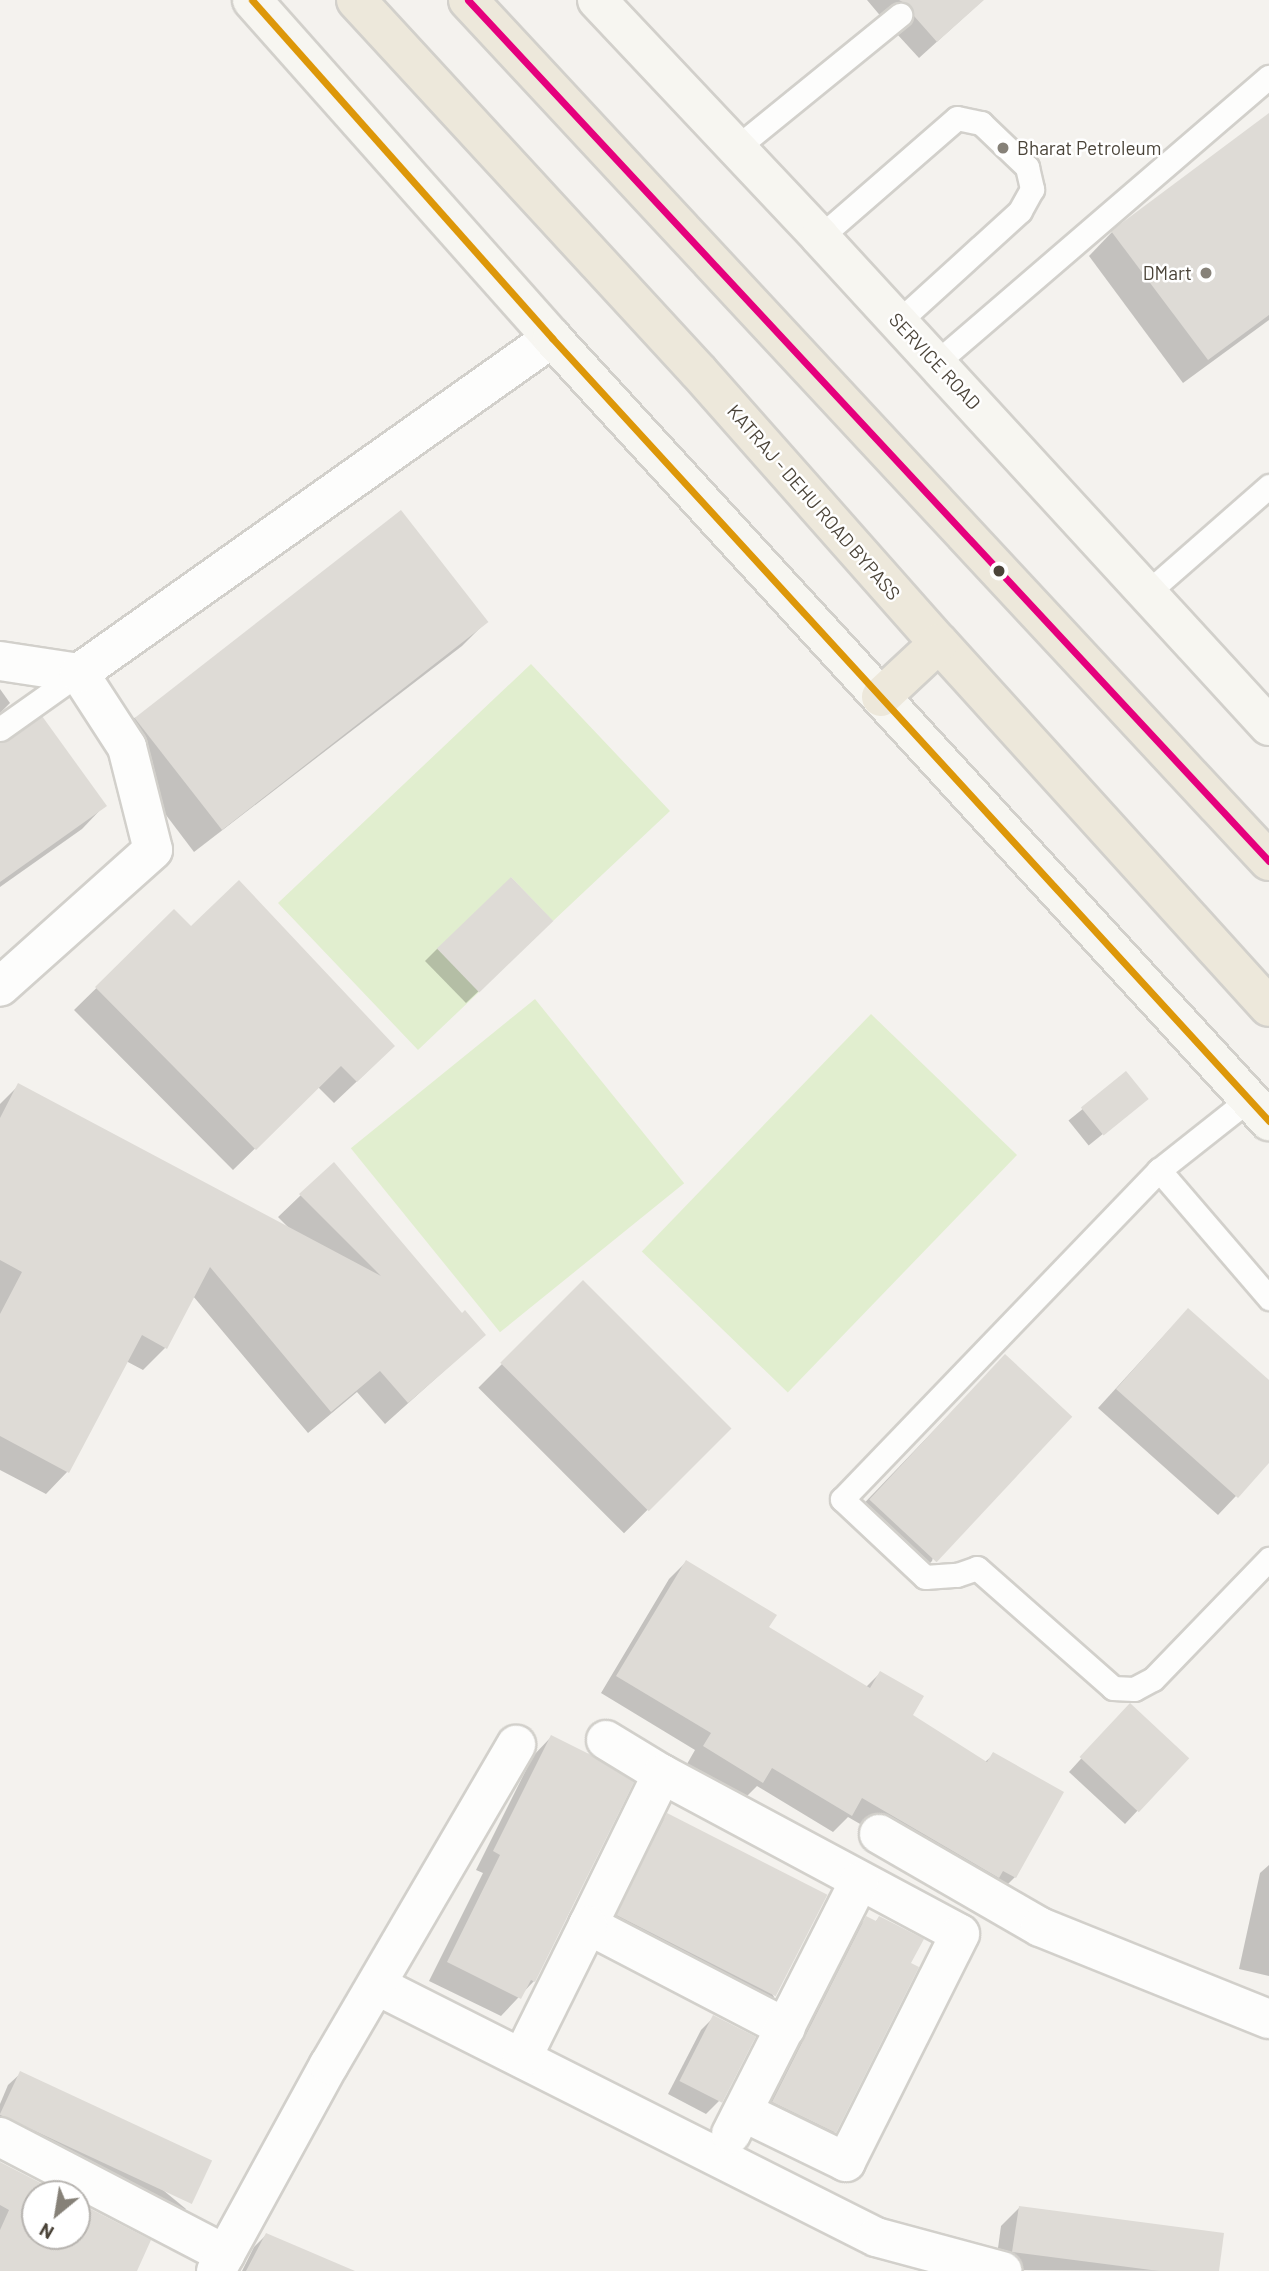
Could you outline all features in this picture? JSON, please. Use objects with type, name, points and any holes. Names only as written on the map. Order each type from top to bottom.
[{"type":"highway","name":"KATRAJ - DEHU ROAD BYPASS","points":[[356,0],[698,371],[939,643],[1269,1007]]},
{"type":"highway","points":[[468,0],[1269,862]]},
{"type":"highway","points":[[881,696],[939,643]]},
{"type":"street","points":[[252,0],[552,338],[1259,1110]]},
{"type":"street","name":"SERVICE ROAD","points":[[597,0],[1149,592],[1269,726]]},
{"type":"street","points":[[0,661],[79,673],[552,338]]},
{"type":"street","points":[[0,987],[153,850],[127,747],[79,673]]},
{"type":"street","points":[[606,1740],[662,1774],[859,1882],[960,1934],[846,2162],[743,2112]]},
{"type":"street","points":[[0,2137],[220,2262],[329,2065],[378,1986],[516,1745]]},
{"type":"street","points":[[522,2058],[662,1774]]},
{"type":"street","points":[[879,1834],[1040,1927],[1269,2018]]},
{"type":"street","points":[[719,2158],[859,1882]]},
{"type":"street","points":[[588,1926],[786,2028]]},
{"type":"street","points":[[378,1986],[876,2237],[1002,2271]]},
{"type":"lane","points":[[735,149],[900,15]]},
{"type":"lane","points":[[936,363],[1269,77]]},
{"type":"lane","points":[[820,237],[957,118],[981,123],[1027,167],[1032,189],[1020,211],[898,322]]},
{"type":"lane","points":[[1149,592],[1269,486]]},
{"type":"lane","points":[[0,729],[79,673]]},
{"type":"lane","points":[[1259,1110],[1159,1170],[842,1499],[925,1577],[957,1575],[977,1568],[1113,1688],[1135,1689],[1153,1679],[1269,1559]]},
{"type":"lane","points":[[1159,1170],[1269,1298]]},
{"type":"green space","points":[[531,664],[670,811],[553,921],[511,877],[479,992],[418,1050],[278,903]]},
{"type":"green space","points":[[535,999],[684,1183],[500,1332],[351,1148]]},
{"type":"green space","points":[[871,1014],[1017,1155],[788,1392],[642,1251]]},
{"type":"building","points":[[899,0],[984,0],[937,42],[914,16],[910,6]]},
{"type":"building","name":"DMart","points":[[1269,113],[1269,315],[1208,360],[1111,231]]},
{"type":"building","points":[[401,510],[488,622],[222,830],[135,718]]},
{"type":"building","points":[[42,716],[107,806],[0,882],[0,743]]},
{"type":"building","points":[[511,877],[553,921],[479,992],[437,949]]},
{"type":"building","points":[[239,880],[395,1046],[357,1082],[341,1066],[256,1150],[95,987],[174,909],[191,926]]},
{"type":"building","points":[[1126,1071],[1149,1099],[1104,1135],[1081,1108]]},
{"type":"building","points":[[18,1083],[381,1276],[299,1194],[334,1162],[462,1313],[465,1310],[486,1335],[408,1403],[380,1371],[331,1412],[210,1267],[167,1349],[142,1335],[69,1473],[0,1436],[0,1314],[22,1272],[0,1260],[0,1118]]},
{"type":"building","points":[[583,1280],[731,1428],[649,1511],[500,1363]]},
{"type":"building","points":[[1188,1308],[1269,1380],[1269,1463],[1238,1498],[1116,1389]]},
{"type":"building","points":[[1005,1354],[1072,1417],[937,1562],[869,1500]]},
{"type":"building","points":[[686,1560],[777,1615],[769,1627],[870,1688],[880,1671],[924,1696],[913,1715],[987,1762],[993,1752],[1064,1792],[1016,1878],[1003,1871],[999,1878],[862,1798],[852,1816],[772,1768],[763,1783],[703,1746],[711,1733],[616,1676]]},
{"type":"building","points":[[1130,1703],[1189,1758],[1139,1812],[1080,1757]]},
{"type":"building","points":[[551,1735],[591,1755],[634,1782],[535,1982],[531,1980],[521,1999],[447,1962],[500,1855],[493,1851]]},
{"type":"building","points":[[667,1813],[827,1895],[776,1996],[615,1915]]},
{"type":"building","points":[[866,1916],[876,1921],[879,1916],[924,1939],[911,1963],[919,1967],[836,2133],[772,2102]]},
{"type":"building","points":[[713,2015],[756,2037],[722,2103],[679,2081]]},
{"type":"building","points":[[20,2071],[212,2161],[192,2204],[0,2115]]},
{"type":"building","points":[[0,2162],[35,2180],[21,2180],[21,2250],[91,2250],[91,2209],[151,2240],[137,2271],[0,2271],[0,2230],[9,2210],[0,2205]]},
{"type":"building","points":[[1019,2206],[1224,2233],[1219,2271],[1159,2271],[1012,2252]]},
{"type":"building","points":[[266,2233],[355,2271],[246,2271]]},
{"type":"transit line","points":[[252,0],[552,338],[1269,1121]]},
{"type":"transit line","points":[[468,0],[1269,861]]},
{"type":"place","name":"Bharat Petroleum","points":[[1003,148]]},
{"type":"place","name":"DMart","points":[[1206,273]]}]
